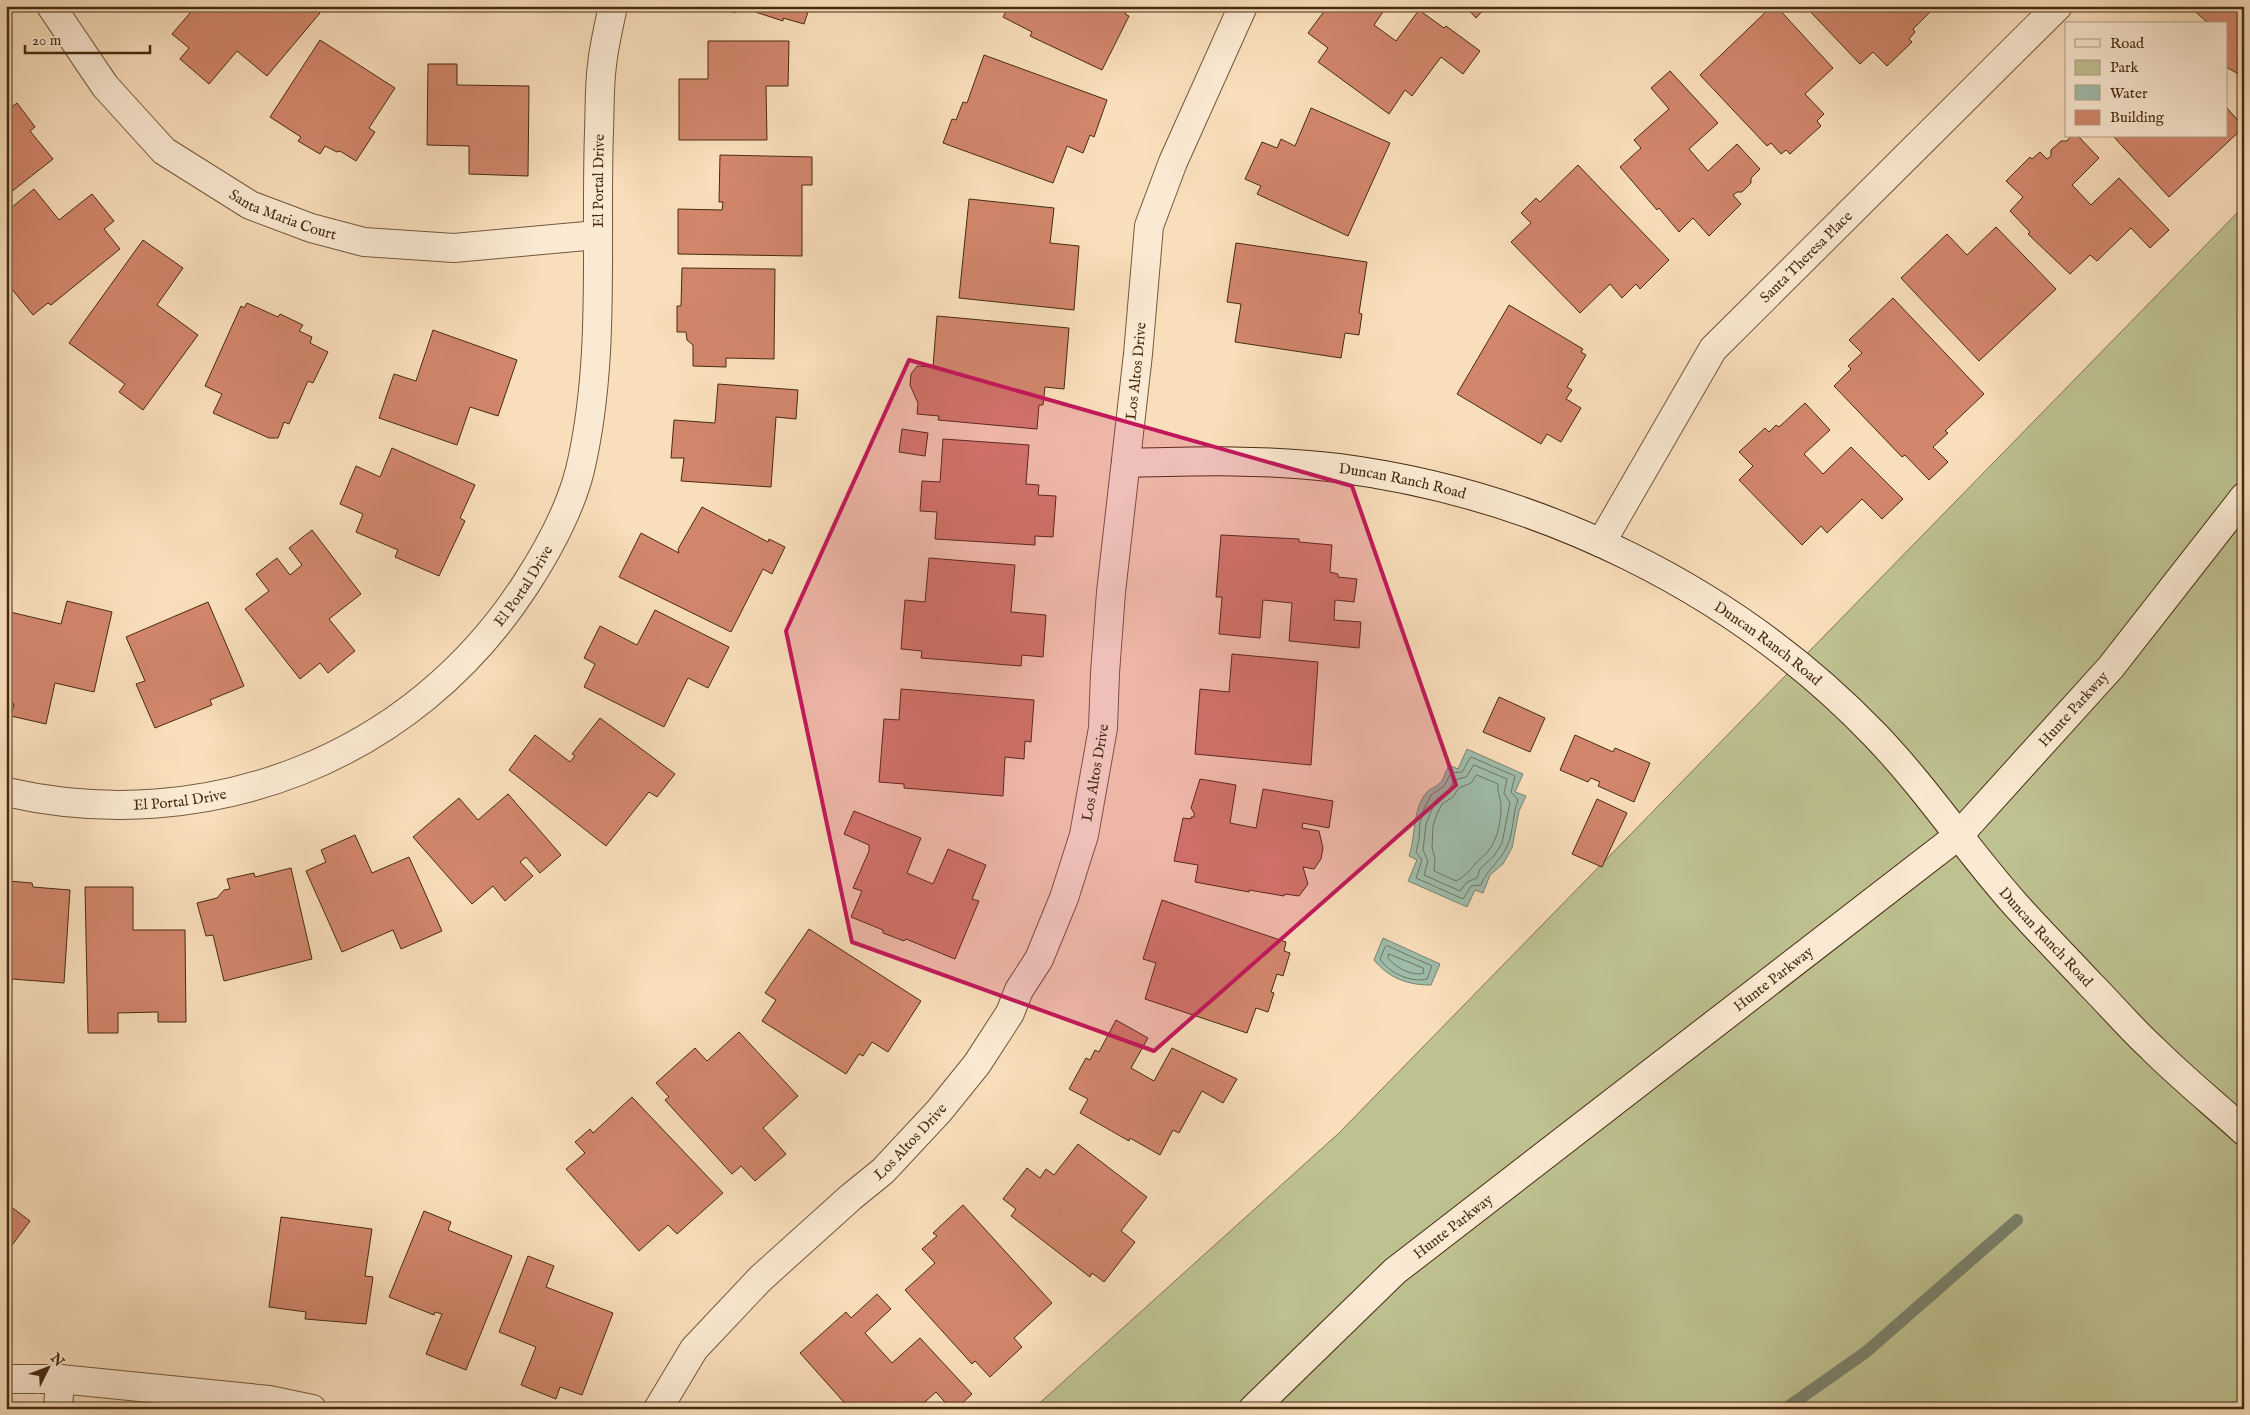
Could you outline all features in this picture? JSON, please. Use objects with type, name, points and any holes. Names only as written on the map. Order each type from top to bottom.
[{"type":"street","name":"Santa Maria Court","points":[[51,6],[105,86],[164,151],[250,205],[311,228],[364,242],[454,248],[597,235]]},
{"type":"street","name":"El Portal Drive","points":[[6,792],[61,803],[112,807],[164,805],[215,797],[264,785],[312,767],[336,755],[408,712],[478,648],[510,609],[537,566],[561,520],[579,473],[594,389],[602,66],[612,6]]},
{"type":"street","name":"Los Altos Drive","points":[[658,1409],[694,1349],[727,1314],[796,1246],[883,1171],[939,1111],[987,1049],[1010,1013],[1019,990],[1039,958],[1064,898],[1084,835],[1098,770],[1103,728],[1104,673],[1111,592],[1126,463],[1149,226],[1173,162],[1243,6]]},
{"type":"street","name":"Santa Theresa Place","points":[[1601,543],[1714,349],[2058,6]]},
{"type":"street","name":"Duncan Ranch Road","points":[[1126,463],[1270,462],[1338,468],[1406,480],[1473,496],[1538,516],[1601,543],[1661,573],[1719,607],[1773,645],[1825,687],[1873,733],[1912,775],[2014,903],[2151,1048],[2244,1131]]},
{"type":"street","name":"Hunte Parkway","points":[[1253,1409],[1395,1271],[1960,835],[2111,667],[2244,496]]},
{"type":"street","points":[[6,1379],[60,1379],[269,1400],[312,1409]]},
{"type":"street","points":[[58,1409],[60,1379]]},
{"type":"highlighted area","points":[[909,360],[1352,486],[1456,785],[1154,1051],[852,942],[786,631]]},
{"type":"green space","points":[[2244,206],[2244,1409],[1033,1409],[1339,1133]]},
{"type":"water","points":[[1467,749],[1523,774],[1515,792],[1526,796],[1519,811],[1512,848],[1503,864],[1490,875],[1483,893],[1475,890],[1467,907],[1408,881],[1417,860],[1409,856],[1417,814],[1422,799],[1428,791],[1437,786],[1441,781],[1449,765],[1458,769]]},
{"type":"water","points":[[1383,938],[1440,964],[1431,985],[1406,982],[1386,972],[1374,960]]},
{"type":"building","points":[[196,6],[311,6],[320,13],[267,76],[237,51],[209,84],[180,59],[189,48],[172,34]]},
{"type":"building","points":[[714,6],[737,6],[735,13]]},
{"type":"building","points":[[737,6],[810,6],[804,24],[783,18],[783,21]]},
{"type":"building","points":[[1009,6],[1129,6],[1125,14],[1129,16],[1102,70],[1030,36],[1032,32],[1003,17]]},
{"type":"building","points":[[1328,6],[1331,8],[1333,6],[1387,6],[1374,25],[1396,41],[1419,10],[1444,28],[1446,26],[1480,51],[1463,74],[1441,57],[1412,96],[1405,90],[1389,114],[1318,62],[1328,48],[1308,33]]},
{"type":"building","points":[[1465,6],[1487,6],[1476,18]]},
{"type":"building","points":[[1772,6],[1776,6],[1833,68],[1805,94],[1824,114],[1817,121],[1821,126],[1790,154],[1786,150],[1781,154],[1771,143],[1767,146],[1700,75]]},
{"type":"building","points":[[1805,6],[1936,6],[1913,29],[1915,32],[1909,39],[1912,42],[1887,66],[1873,52],[1860,64]]},
{"type":"building","points":[[2189,6],[2244,6],[2244,77],[2228,68],[2228,22],[2207,22]]},
{"type":"building","points":[[320,40],[395,88],[369,128],[375,132],[356,161],[340,151],[337,152],[325,146],[320,154],[298,141],[301,137],[270,117]]},
{"type":"building","points":[[708,41],[789,41],[788,86],[766,86],[767,140],[679,140],[679,79],[708,79]]},
{"type":"building","points":[[984,55],[1107,100],[1094,137],[1090,135],[1083,153],[1067,146],[1053,183],[943,143],[952,119],[956,120],[963,102],[967,103]]},
{"type":"building","points":[[428,64],[457,64],[457,85],[529,86],[528,176],[469,174],[469,146],[427,145]]},
{"type":"building","points":[[1670,71],[1718,123],[1689,149],[1708,171],[1737,144],[1760,169],[1751,178],[1751,183],[1742,192],[1737,192],[1733,195],[1741,204],[1709,236],[1693,218],[1679,232],[1659,208],[1657,210],[1620,167],[1641,148],[1634,140],[1669,109],[1651,88]]},
{"type":"building","points":[[17,103],[35,127],[30,131],[53,159],[6,196],[6,105],[9,109]]},
{"type":"building","points":[[1311,108],[1390,143],[1348,236],[1257,194],[1261,186],[1245,179],[1262,142],[1277,148],[1281,139],[1295,146]]},
{"type":"building","points":[[2228,109],[2244,127],[2169,197],[2115,138],[2228,138]]},
{"type":"building","points":[[2069,138],[2080,138],[2099,158],[2072,185],[2091,205],[2119,178],[2169,230],[2150,248],[2131,228],[2097,261],[2090,255],[2070,274],[2028,234],[2030,232],[2010,211],[2023,197],[2006,181],[2030,157],[2032,159],[2040,152],[2047,159],[2051,156],[2051,150],[2061,141],[2067,141]]},
{"type":"building","points":[[720,155],[812,157],[812,185],[802,185],[802,256],[678,254],[678,209],[722,210],[723,202],[719,202]]},
{"type":"building","points":[[1578,165],[1669,260],[1640,289],[1636,284],[1622,298],[1610,284],[1580,313],[1511,242],[1531,223],[1521,213],[1536,198],[1540,202]]},
{"type":"building","points":[[34,189],[59,220],[92,194],[114,221],[104,229],[120,249],[51,305],[48,303],[33,315],[6,282],[6,212]]},
{"type":"building","points":[[969,199],[1054,208],[1050,243],[1079,246],[1074,310],[959,298]]},
{"type":"building","points":[[1996,227],[2056,289],[1979,361],[1901,278],[1947,234],[1967,255]]},
{"type":"building","points":[[143,240],[183,268],[157,305],[198,335],[143,410],[119,392],[125,384],[69,343]]},
{"type":"building","points":[[1236,243],[1367,262],[1359,313],[1362,314],[1359,335],[1345,333],[1341,358],[1235,342],[1241,304],[1227,302]]},
{"type":"building","points":[[682,268],[775,269],[774,359],[726,358],[726,367],[693,366],[693,345],[687,340],[686,332],[677,332],[677,306],[681,306]]},
{"type":"building","points":[[1893,298],[1984,394],[1945,431],[1948,433],[1933,447],[1948,462],[1929,480],[1905,455],[1902,457],[1834,386],[1851,369],[1848,366],[1862,353],[1849,340]]},
{"type":"building","points":[[247,303],[278,317],[280,314],[303,325],[299,331],[312,337],[310,343],[328,352],[313,383],[308,381],[289,424],[284,422],[278,438],[269,438],[213,413],[222,394],[205,386],[241,306],[244,308]]},
{"type":"building","points":[[1509,305],[1583,349],[1581,352],[1586,355],[1567,387],[1572,390],[1566,399],[1581,408],[1561,442],[1547,434],[1541,444],[1457,394]]},
{"type":"building","points":[[937,316],[1069,328],[1064,389],[1045,387],[1043,405],[1039,405],[1037,429],[938,420],[939,416],[917,414],[918,403],[910,385],[911,374],[917,366],[933,367]]},
{"type":"building","points":[[433,330],[517,360],[498,416],[470,407],[457,445],[379,418],[394,374],[416,381]]},
{"type":"building","points":[[718,384],[798,390],[796,419],[776,417],[771,487],[681,481],[684,458],[671,458],[674,420],[715,423]]},
{"type":"building","points":[[1805,403],[1830,430],[1804,454],[1823,474],[1851,447],[1903,499],[1882,519],[1862,499],[1827,533],[1821,526],[1802,545],[1739,480],[1753,466],[1739,452],[1765,428],[1769,432],[1776,425],[1779,427]]},
{"type":"building","points":[[902,429],[928,433],[925,456],[899,452]]},
{"type":"building","points":[[943,439],[1029,445],[1026,484],[1039,485],[1038,495],[1056,496],[1053,537],[1035,536],[1035,545],[935,539],[937,512],[920,511],[922,481],[940,482]]},
{"type":"building","points":[[392,448],[475,485],[460,518],[465,521],[439,576],[395,557],[398,550],[356,532],[363,514],[340,504],[356,466],[380,477]]},
{"type":"building","points":[[702,507],[768,542],[769,539],[785,547],[772,574],[763,569],[731,632],[619,577],[641,533],[679,553],[678,549]]},
{"type":"building","points":[[312,530],[361,594],[329,619],[355,651],[328,673],[320,663],[300,679],[245,609],[269,591],[256,574],[277,558],[290,575],[302,565],[289,548]]},
{"type":"building","points":[[1221,535],[1299,539],[1299,542],[1332,545],[1330,572],[1338,574],[1338,577],[1357,579],[1354,602],[1335,600],[1334,620],[1361,622],[1359,648],[1289,641],[1292,603],[1263,600],[1260,638],[1219,634],[1222,597],[1216,597]]},
{"type":"building","points":[[929,558],[1015,565],[1011,612],[1046,615],[1043,657],[1022,655],[1021,666],[921,658],[922,651],[901,649],[905,600],[925,602]]},
{"type":"building","points":[[67,601],[112,612],[94,692],[55,683],[46,724],[11,716],[14,704],[6,702],[6,627],[10,612],[61,624]]},
{"type":"building","points":[[208,602],[244,686],[210,700],[212,705],[155,728],[136,684],[145,681],[126,637]]},
{"type":"building","points":[[655,610],[729,647],[708,688],[688,678],[664,727],[584,687],[595,664],[584,658],[600,626],[637,645]]},
{"type":"building","points":[[1232,654],[1318,662],[1311,765],[1195,754],[1200,689],[1229,692]]},
{"type":"building","points":[[901,689],[1034,700],[1031,742],[1025,741],[1024,759],[1005,757],[1003,796],[904,788],[904,784],[879,782],[884,719],[899,720]]},
{"type":"building","points":[[1499,697],[1545,718],[1530,752],[1483,732]]},
{"type":"building","points":[[600,718],[675,774],[657,797],[649,792],[606,846],[509,770],[535,735],[570,762],[575,756],[572,754]]},
{"type":"building","points":[[1575,735],[1613,752],[1615,748],[1650,763],[1634,802],[1598,786],[1600,782],[1591,778],[1588,782],[1560,770]]},
{"type":"building","points":[[1200,779],[1236,785],[1230,823],[1256,828],[1263,789],[1333,801],[1329,828],[1303,823],[1302,828],[1319,831],[1323,848],[1321,859],[1314,869],[1303,867],[1308,884],[1299,896],[1285,894],[1284,896],[1249,890],[1249,892],[1195,882],[1198,865],[1174,861],[1183,818],[1191,819],[1191,817],[1194,817],[1191,808]]},
{"type":"building","points":[[508,794],[561,855],[540,873],[526,857],[520,862],[533,876],[505,901],[493,886],[472,904],[413,837],[459,798],[478,820]]},
{"type":"building","points":[[1597,799],[1627,813],[1602,867],[1572,854]]},
{"type":"building","points":[[854,811],[921,838],[907,873],[933,884],[948,849],[986,865],[972,899],[979,901],[955,959],[906,939],[904,941],[883,933],[883,930],[851,917],[862,891],[853,888],[869,851],[869,845],[844,834]]},
{"type":"building","points":[[355,835],[372,873],[409,857],[442,931],[401,949],[393,930],[342,952],[306,871],[326,862],[321,850]]},
{"type":"building","points":[[291,868],[312,959],[224,981],[213,935],[206,936],[197,903],[217,898],[224,890],[230,889],[227,879],[254,873],[255,877]]},
{"type":"building","points":[[9,881],[32,883],[33,887],[70,890],[64,983],[12,979],[11,998],[7,999],[6,889],[8,889]]},
{"type":"building","points":[[85,887],[133,887],[133,930],[185,930],[186,1022],[158,1022],[158,1012],[118,1013],[118,1033],[88,1033]]},
{"type":"building","points":[[1162,900],[1286,942],[1284,951],[1290,953],[1283,976],[1277,974],[1271,992],[1274,993],[1268,1012],[1256,1008],[1247,1033],[1145,999],[1156,963],[1143,959]]},
{"type":"building","points":[[809,929],[921,1001],[888,1052],[872,1042],[863,1056],[859,1054],[846,1074],[762,1021],[776,1000],[765,993]]},
{"type":"building","points":[[1116,1020],[1148,1038],[1131,1068],[1154,1081],[1172,1048],[1237,1079],[1223,1103],[1202,1091],[1179,1133],[1173,1130],[1160,1155],[1130,1138],[1129,1141],[1080,1113],[1088,1099],[1069,1089],[1086,1058],[1090,1060],[1095,1050],[1099,1052]]},
{"type":"building","points":[[739,1032],[798,1096],[763,1128],[786,1154],[755,1181],[741,1166],[732,1174],[665,1100],[669,1097],[656,1083],[695,1048],[707,1061]]},
{"type":"building","points":[[632,1097],[723,1193],[677,1234],[668,1225],[639,1251],[566,1169],[585,1153],[575,1142],[590,1129],[593,1133]]},
{"type":"building","points":[[1078,1144],[1147,1197],[1121,1231],[1135,1242],[1104,1282],[1092,1273],[1090,1277],[1011,1216],[1016,1209],[1003,1199],[1027,1168],[1040,1178],[1046,1169],[1054,1175]]},
{"type":"building","points":[[6,1203],[30,1221],[6,1253]]},
{"type":"building","points":[[963,1205],[1052,1303],[1014,1338],[1022,1347],[990,1377],[975,1361],[972,1364],[905,1290],[935,1263],[922,1249],[937,1236],[933,1233]]},
{"type":"building","points":[[424,1211],[451,1222],[448,1230],[512,1256],[466,1370],[426,1354],[442,1314],[435,1312],[434,1315],[389,1297]]},
{"type":"building","points":[[281,1217],[372,1229],[365,1276],[373,1277],[366,1324],[305,1319],[306,1312],[269,1307]]},
{"type":"building","points":[[528,1256],[554,1266],[546,1287],[613,1313],[582,1395],[560,1387],[556,1399],[521,1385],[536,1347],[499,1332]]},
{"type":"building","points":[[877,1294],[891,1309],[865,1333],[892,1363],[920,1338],[972,1394],[956,1409],[951,1409],[936,1392],[917,1409],[850,1409],[800,1353],[846,1312],[851,1318]]},
{"type":"building","points":[[797,1403],[804,1409],[792,1409]]},
{"type":"waterway","points":[[1785,1409],[1866,1352],[2017,1220]]}]
